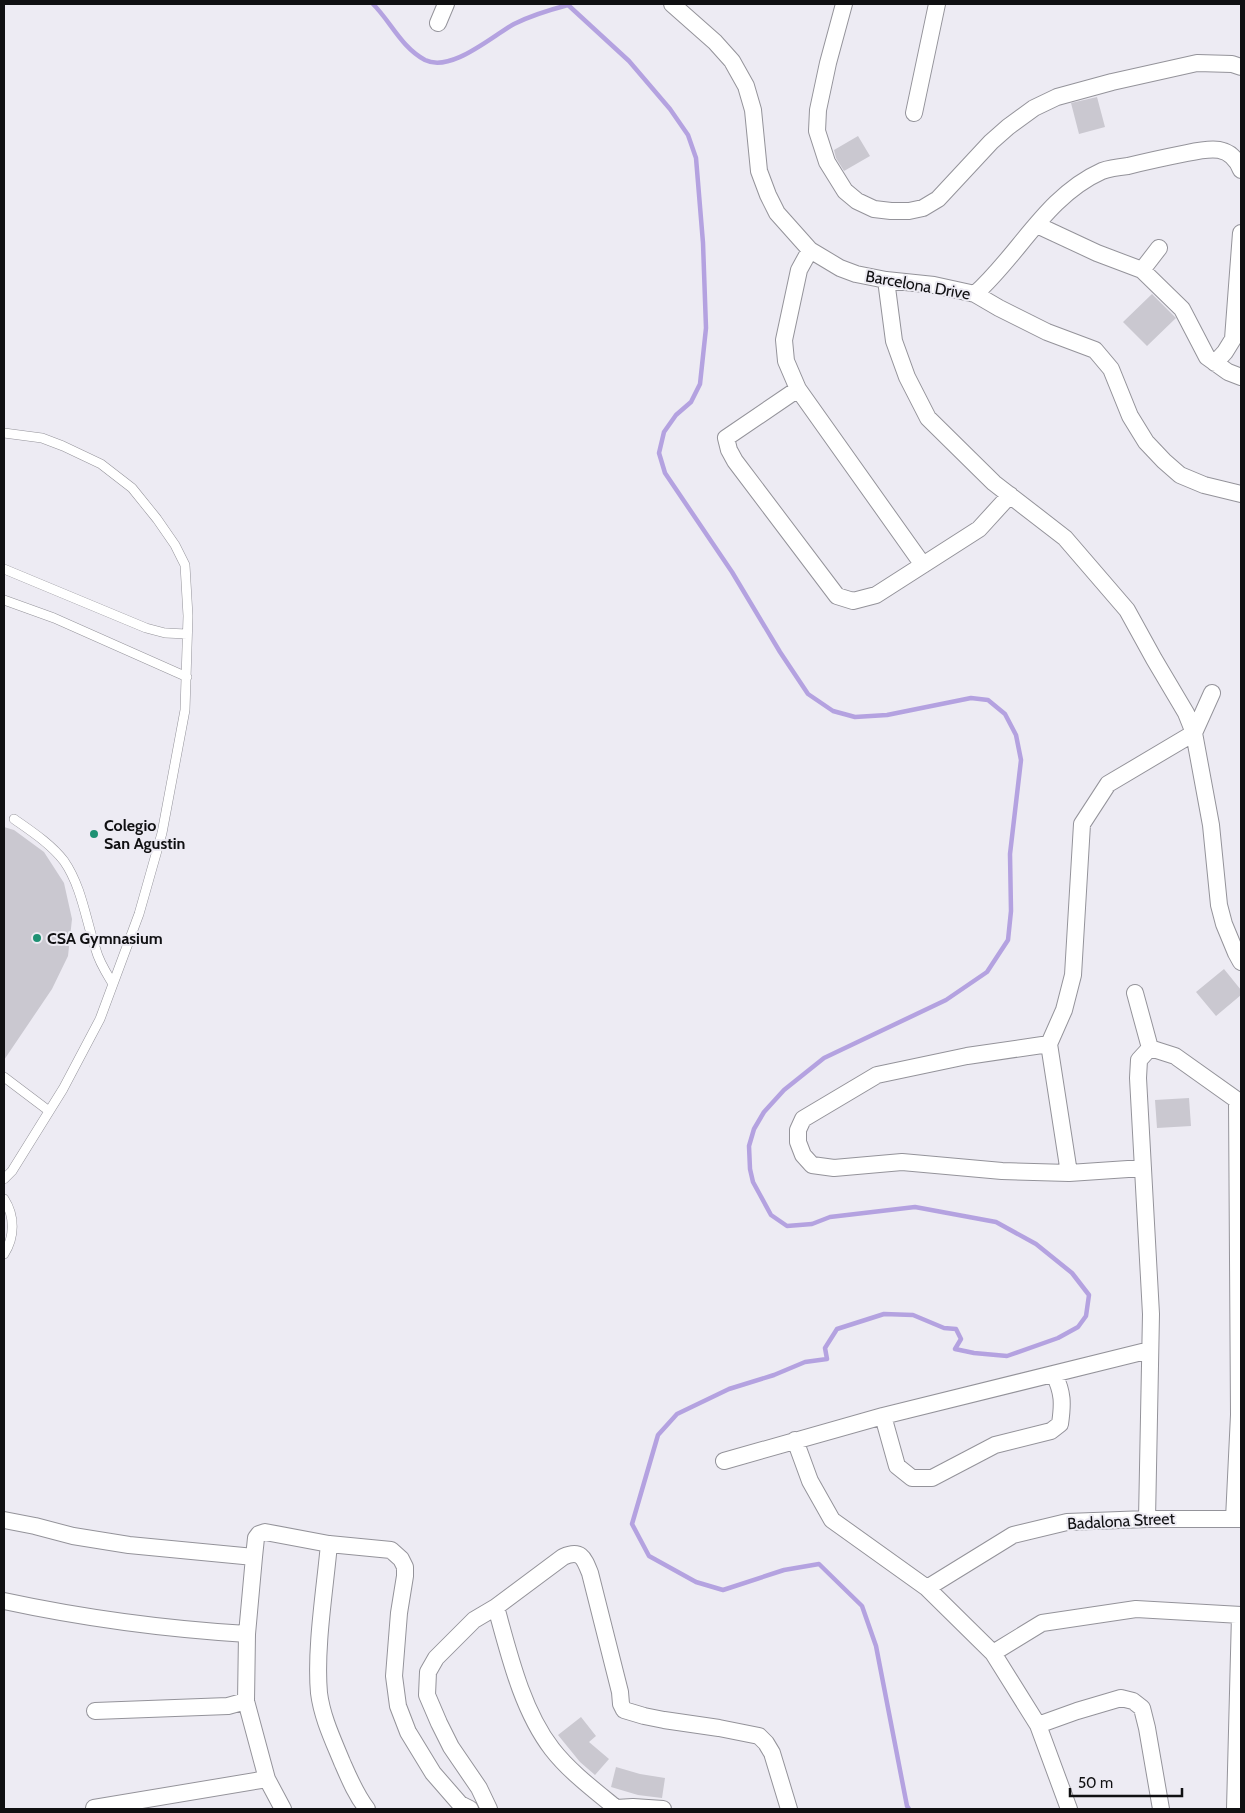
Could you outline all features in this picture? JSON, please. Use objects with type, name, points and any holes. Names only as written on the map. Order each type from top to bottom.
[{"type":"street","points":[[438,23],[446,4]]},
{"type":"street","name":"Barcelona Drive","points":[[672,4],[715,42],[732,61],[746,86],[753,110],[759,171],[768,195],[777,213],[810,250],[840,268],[856,274],[886,280],[934,285],[975,294],[998,308],[1047,332],[1095,350],[1111,369],[1130,416],[1146,442],[1164,461],[1180,475],[1204,485],[1241,494]]},
{"type":"street","points":[[844,4],[826,72],[817,116],[817,132],[827,162],[845,191],[857,201],[882,210],[909,211],[923,208],[938,199],[991,142],[1008,127],[1034,108],[1057,97],[1197,63],[1232,64],[1241,67]]},
{"type":"street","points":[[914,113],[937,4]]},
{"type":"street","points":[[975,294],[992,280],[1047,211],[1086,180],[1103,171],[1208,148],[1228,152],[1238,161],[1241,170]]},
{"type":"street","points":[[1037,225],[1097,254],[1142,270],[1182,309],[1207,356],[1228,372],[1241,377]]},
{"type":"street","points":[[1216,363],[1233,339],[1241,233]]},
{"type":"street","points":[[1142,270],[1158,248]]},
{"type":"street","points":[[810,250],[799,270],[784,340],[786,361],[798,389],[923,565]]},
{"type":"street","points":[[886,280],[894,341],[907,377],[928,418],[959,450],[1010,495],[1065,538],[1127,610],[1186,713],[1194,733],[1212,826],[1219,905],[1224,924],[1241,962]]},
{"type":"street","points":[[798,389],[726,438],[729,450],[735,461],[837,596],[854,601],[876,595],[979,529],[1010,495]]},
{"type":"street","points":[[1070,1173],[1049,1044],[1064,1010],[1072,975],[1082,824],[1108,784],[1194,733],[1212,693]]},
{"type":"street","points":[[1135,993],[1150,1048]]},
{"type":"street","points":[[1049,1044],[967,1056],[876,1076],[803,1119],[798,1130],[798,1142],[804,1155],[812,1165],[834,1168],[902,1162],[1002,1171],[1070,1173],[1143,1168]]},
{"type":"street","points":[[1150,1048],[1175,1056],[1239,1102],[1238,1519]]},
{"type":"street","points":[[1147,1518],[1150,1314],[1140,1128],[1139,1060],[1150,1048]]},
{"type":"street","points":[[724,1461],[883,1416],[1150,1350]]},
{"type":"street","points":[[883,1416],[898,1466],[912,1478],[932,1478],[996,1446],[1056,1428],[1060,1424],[1063,1404],[1060,1386],[1054,1374]]},
{"type":"street","points":[[795,1440],[810,1481],[832,1520],[927,1588],[993,1653],[1038,1726],[1069,1809]]},
{"type":"street","name":"Badalona Street","points":[[927,1588],[1013,1535],[1067,1522],[1147,1518],[1238,1519]]},
{"type":"street","points":[[4,1520],[73,1536],[129,1545],[254,1557]]},
{"type":"street","points":[[283,1809],[267,1779],[246,1701],[246,1634],[256,1538],[259,1534],[265,1532],[330,1544],[391,1550],[401,1559],[405,1567],[405,1576],[398,1613],[394,1676],[398,1706],[408,1732],[433,1773],[460,1804],[470,1809]]},
{"type":"street","points":[[330,1544],[320,1634],[319,1694],[324,1715],[337,1750],[352,1784],[367,1809]]},
{"type":"street","points":[[489,1809],[479,1788],[451,1747],[427,1694],[428,1672],[436,1658],[474,1620],[496,1607],[563,1557],[570,1554],[578,1554],[585,1560],[590,1573],[620,1692],[622,1707],[630,1712],[644,1716],[759,1736],[772,1753],[789,1809]]},
{"type":"street","points":[[4,1601],[35,1608],[194,1631],[246,1634]]},
{"type":"street","points":[[496,1607],[510,1659],[530,1712],[552,1750],[616,1809],[633,1807],[664,1809]]},
{"type":"street","points":[[993,1653],[1042,1622],[1136,1609],[1240,1615],[1234,1809]]},
{"type":"street","points":[[1038,1726],[1077,1711],[1121,1698],[1133,1701],[1142,1708],[1161,1809]]},
{"type":"street","points":[[95,1711],[228,1706],[246,1701]]},
{"type":"street","points":[[94,1808],[267,1779]]},
{"type":"lane","points":[[4,433],[42,438],[63,446],[100,464],[132,488],[175,546],[185,565],[188,634],[188,677],[185,710],[162,833],[138,914],[100,1019],[63,1089],[12,1171],[4,1179]]},
{"type":"lane","points":[[4,569],[146,628],[165,633],[188,634]]},
{"type":"lane","points":[[4,600],[54,618],[188,677]]},
{"type":"lane","points":[[14,819],[40,837],[63,860],[76,885],[86,913],[96,953],[113,984]]},
{"type":"lane","points":[[4,1077],[49,1111]]},
{"type":"lane","points":[[4,1199],[11,1214],[12,1224],[10,1244],[4,1254]]},
{"type":"building","points":[[1097,97],[1105,127],[1079,134],[1071,103]]},
{"type":"building","points":[[858,136],[870,156],[844,171],[836,158],[834,150]]},
{"type":"building","points":[[1152,294],[1176,318],[1147,346],[1123,322]]},
{"type":"building","name":"CSA Gymnasium","points":[[4,827],[14,830],[44,852],[64,883],[72,919],[68,956],[52,989],[4,1060]]},
{"type":"building","points":[[1224,969],[1241,990],[1241,995],[1216,1016],[1196,992]]},
{"type":"building","points":[[1189,1098],[1191,1126],[1157,1128],[1155,1100]]},
{"type":"building","points":[[581,1717],[596,1736],[589,1742],[609,1759],[595,1775],[580,1762],[558,1735]]},
{"type":"building","points":[[616,1767],[640,1774],[665,1778],[662,1798],[638,1795],[611,1787]]},
{"type":"waterway","points":[[373,4],[409,48],[425,60],[435,63],[447,62],[459,57],[527,18],[568,5]]},
{"type":"waterway","points":[[567,4],[629,61],[670,109],[688,135],[696,158],[703,243],[706,328],[700,384],[691,402],[676,415],[664,432],[659,453],[665,473],[732,572],[780,652],[808,694],[833,711],[855,717],[887,715],[971,698],[988,700],[1005,714],[1016,735],[1021,760],[1010,854],[1011,911],[1008,940],[987,972],[946,1000],[824,1058],[784,1090],[764,1112],[754,1129],[749,1146],[750,1169],[753,1182],[771,1215],[787,1226],[812,1224],[830,1217],[915,1207],[996,1222],[1036,1244],[1072,1273],[1089,1295],[1086,1316],[1078,1327],[1058,1338],[1007,1356],[955,1349],[961,1339],[956,1329],[944,1328],[913,1315],[884,1314],[837,1329],[825,1348],[827,1359],[805,1362],[774,1375],[729,1389],[677,1414],[658,1435],[632,1524],[649,1556],[696,1582],[723,1590],[784,1570],[819,1564],[862,1606],[876,1646],[909,1809]]},
{"type":"place","name":"Colegio San Agustin","points":[[94,834]]},
{"type":"place","name":"CSA Gymnasium","points":[[37,938]]}]
